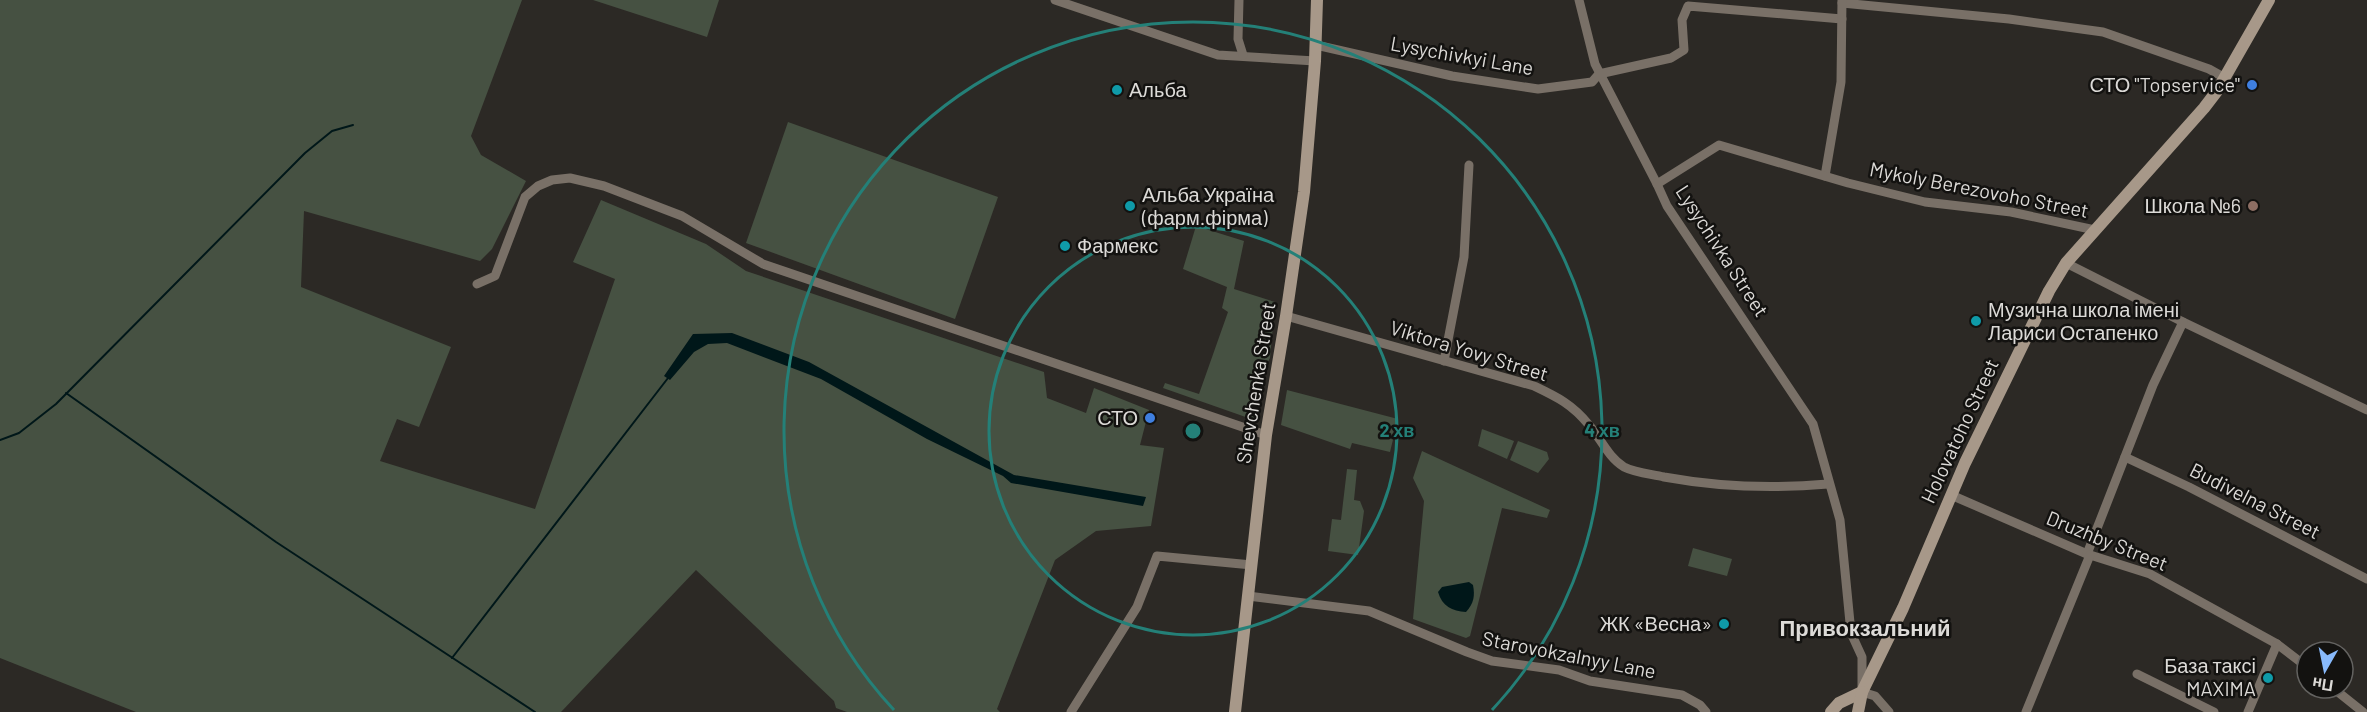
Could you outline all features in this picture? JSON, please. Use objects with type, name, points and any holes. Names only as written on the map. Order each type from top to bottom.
[{"type":"main road","name":"Shevchenka Street","points":[[1235,712],[1266,435],[1304,192],[1315,61],[1317,0]]},
{"type":"main road","name":"Holovatoho Street","points":[[1858,712],[1862,692],[1904,608],[1951,495],[2049,291],[2066,263],[2204,108],[2225,78],[2269,0]]},
{"type":"main road","points":[[1831,712],[1839,703],[1862,692]]},
{"type":"street","points":[[1055,0],[1218,55],[1315,61]]},
{"type":"street","points":[[1239,0],[1238,39],[1243,55]]},
{"type":"street","name":"Lysychivka Street","points":[[1579,0],[1599,74],[1658,184],[1667,206],[1813,424],[1828,484],[1840,520],[1851,633],[1862,657],[1862,692]]},
{"type":"street","points":[[1825,176],[1841,82],[1842,1],[2009,19],[2103,32],[2209,69],[2225,78]]},
{"type":"street","name":"Lysychivkyi Lane","points":[[1316,45],[1452,76],[1538,89],[1592,82],[1599,74],[1671,58],[1684,50],[1682,20],[1688,6],[1842,19]]},
{"type":"street","name":"Mykoly Berezovoho Street","points":[[1658,184],[1719,145],[1925,202],[1999,210],[2095,230]]},
{"type":"street","points":[[1444,361],[1464,257],[1469,165]]},
{"type":"street","points":[[477,284],[495,276],[525,197],[538,186],[552,180],[570,178],[604,186],[682,216],[763,264],[1266,435]]},
{"type":"street","points":[[2066,263],[2367,410]]},
{"type":"street","name":"Viktora Yovy Street","points":[[1286,316],[1534,386],[1567,402],[1589,424],[1611,457],[1625,467],[1642,473],[1699,483],[1790,488],[1828,484]]},
{"type":"street","points":[[2026,712],[2153,385],[2183,322]]},
{"type":"street","name":"Budivelna Street","points":[[2125,457],[2189,487],[2367,579]]},
{"type":"street","name":"Druzhby Street","points":[[1951,495],[2088,554],[2150,574],[2277,644],[2295,658]]},
{"type":"street","points":[[1071,712],[1137,607],[1157,556],[1252,565]]},
{"type":"street","name":"Starovokzalnyy Lane","points":[[1248,596],[1369,611],[1492,661],[1559,670],[1590,681],[1682,695],[1700,705],[1706,712]]},
{"type":"street","points":[[2248,712],[2277,644]]},
{"type":"street","points":[[2137,674],[2214,712]]},
{"type":"street","points":[[1862,692],[1875,696],[1889,712]]},
{"type":"street","points":[[2348,700],[2363,712]]},
{"type":"green space","points":[[0,0],[522,0],[471,136],[481,155],[526,181],[492,249],[480,261],[304,211],[301,287],[451,347],[419,427],[397,419],[380,461],[535,509],[615,279],[573,262],[601,200],[706,244],[746,271],[1044,372],[1047,398],[1086,413],[1094,388],[1149,410],[1140,445],[1164,448],[1151,526],[1096,531],[1055,560],[997,709],[1000,712],[847,712],[836,708],[834,701],[696,570],[561,712],[136,712],[0,658]]},
{"type":"green space","points":[[593,0],[719,0],[707,37]]},
{"type":"green space","points":[[788,122],[998,197],[955,319],[746,243]]},
{"type":"green space","points":[[1196,226],[1244,241],[1234,289],[1275,302],[1270,358],[1262,373],[1257,421],[1163,388],[1165,383],[1199,394],[1228,312],[1222,308],[1227,287],[1183,269]]},
{"type":"green space","points":[[1287,390],[1398,419],[1390,452],[1352,443],[1350,449],[1281,425]]},
{"type":"green space","points":[[1482,429],[1514,441],[1507,459],[1478,446]]},
{"type":"green space","points":[[1518,441],[1547,452],[1549,459],[1538,473],[1510,460]]},
{"type":"green space","points":[[1422,451],[1550,510],[1547,518],[1502,508],[1470,636],[1466,638],[1413,619],[1424,501],[1413,478]]},
{"type":"green space","points":[[1347,469],[1357,470],[1354,500],[1360,501],[1364,511],[1358,555],[1328,551],[1332,519],[1341,520]]},
{"type":"green space","points":[[1693,548],[1732,559],[1727,576],[1688,566]]},
{"type":"shaded area","points":[[732,333],[809,362],[1014,475],[1146,497],[1143,506],[1011,483],[1003,476],[927,439],[821,379],[727,343],[708,344],[694,352],[670,380],[664,376],[693,334]]},
{"type":"shaded area","points":[[1469,582],[1473,585],[1474,596],[1466,612],[1452,609],[1442,601],[1438,592],[1442,587]]},
{"type":"waterway","points":[[0,440],[19,433],[56,404],[305,153],[332,131],[353,125]]},
{"type":"waterway","points":[[452,658],[668,378]]},
{"type":"waterway","points":[[66,393],[276,542],[535,712]]},
{"type":"place","name":"СТО \"Topservice\"","points":[[2252,85]]},
{"type":"place","name":"Альба","points":[[1117,90]]},
{"type":"place","name":"Альба Україна (фарм.фірма)","points":[[1130,206]]},
{"type":"place","name":"Школа №6","points":[[2253,206]]},
{"type":"place","name":"Фармекс","points":[[1065,246]]},
{"type":"place","name":"Музична школа імені Лариси Остапенко","points":[[1976,321]]},
{"type":"place","name":"СТО","points":[[1150,418]]},
{"type":"place","name":"ЖК «Весна»","points":[[1724,624]]},
{"type":"place","name":"База таксі MAXIMA","points":[[2268,678]]},
{"type":"district","name":"Привокзальний","points":[[1865,628]]}]
